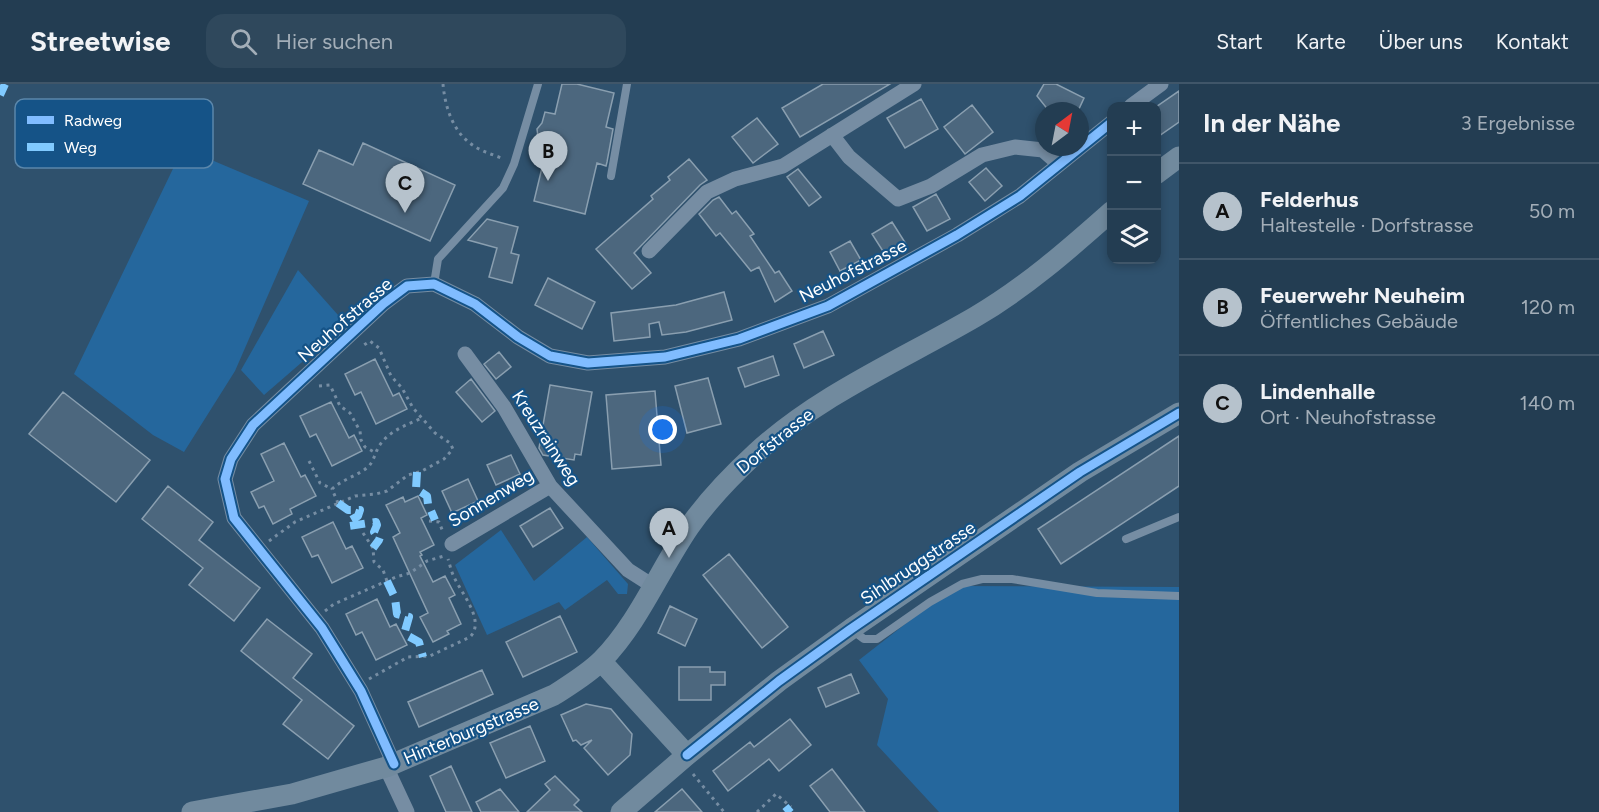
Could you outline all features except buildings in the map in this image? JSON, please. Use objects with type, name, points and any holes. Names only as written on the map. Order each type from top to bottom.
[{"type":"street","points":[[650,251],[707,192],[735,179],[783,166],[914,84]]},
{"type":"street","points":[[1136,102],[1161,84]]},
{"type":"street","name":"Neuhofstrasse","points":[[407,812],[357,685],[314,619],[234,518],[225,478],[231,459],[253,425],[382,304],[408,286],[434,284],[475,304],[518,337],[550,356],[588,363],[665,357],[739,339],[828,306],[975,224],[1020,196],[1107,126]]},
{"type":"street","points":[[832,135],[849,157],[897,199],[931,186],[982,155],[1015,147],[1043,150],[1059,164]]},
{"type":"street","points":[[1161,170],[1179,156]]},
{"type":"street","name":"Dorfstrasse","points":[[601,661],[619,640],[689,527],[714,494],[757,452],[799,417],[976,316],[1025,285],[1107,215]]},
{"type":"street","name":"Kreuzrainweg","points":[[465,354],[504,407],[550,486],[628,570],[653,586]]},
{"type":"street","name":"Sihlbruggstrasse","points":[[621,812],[779,681],[851,628],[1080,472],[1179,413]]},
{"type":"street","name":"Sonnenweg","points":[[447,546],[550,486]]},
{"type":"street","points":[[601,661],[687,755]]},
{"type":"street","name":"Hinterburgstrasse","points":[[192,812],[292,794],[390,766],[554,695],[578,680],[601,661]]},
{"type":"lane","points":[[434,284],[438,259],[503,188],[514,164],[538,84]]},
{"type":"lane","points":[[611,176],[627,84]]},
{"type":"lane","points":[[1126,539],[1179,517]]},
{"type":"lane","points":[[851,628],[864,639],[877,639],[946,593],[962,584],[982,579],[1012,579],[1096,593],[1179,596]]},
{"type":"path","points":[[443,84],[444,98],[454,125],[473,145],[514,164]]},
{"type":"path","points":[[259,550],[295,522],[355,496],[387,491],[408,475],[422,471],[444,459],[453,448],[450,443],[435,433],[413,408],[402,388],[391,376],[379,348],[370,341],[360,348]]},
{"type":"path","points":[[302,379],[312,386],[330,385],[340,406],[350,413],[360,431],[365,447],[376,453]]},
{"type":"path","points":[[332,489],[341,481],[366,468],[386,437],[422,418]]},
{"type":"path","points":[[309,461],[320,483],[332,489],[338,503]]},
{"type":"path","points":[[357,685],[408,657],[430,656],[474,634],[475,619],[454,577],[443,530],[439,522],[429,521]]},
{"type":"path","points":[[363,533],[373,548],[374,562],[383,570],[387,581]]},
{"type":"path","points":[[314,619],[334,604],[410,573],[447,546]]},
{"type":"path","points":[[687,755],[694,777],[724,812]]},
{"type":"path","points":[[757,812],[776,795],[791,807]]},
{"type":"shaded area","points":[[213,161],[309,201],[235,371],[184,452],[153,435],[74,374],[173,168],[213,168]]},
{"type":"shaded area","points":[[298,270],[346,324],[264,395],[241,370]]},
{"type":"shaded area","points":[[501,530],[534,581],[587,537],[628,584],[627,594],[618,594],[607,580],[565,610],[559,602],[487,635],[455,565]]},
{"type":"shaded area","points":[[954,586],[1179,587],[1179,812],[939,812],[877,745],[888,699],[859,660]]},
{"type":"marked path","points":[[0,95],[5,84]]},
{"type":"marked path","points":[[417,472],[416,489],[427,496],[435,520]]},
{"type":"marked path","points":[[338,503],[348,510],[360,510],[349,526],[376,522],[374,532],[380,537],[373,548]]},
{"type":"marked path","points":[[387,581],[395,598],[397,614],[409,617],[405,631],[408,636],[419,642],[423,657]]},
{"type":"marked path","points":[[785,812],[791,807]]},
{"type":"cycle path","points":[[394,764],[361,691],[322,628],[234,518],[225,479],[231,459],[253,425],[383,304],[407,286],[434,284],[475,304],[518,337],[550,356],[588,363],[665,357],[739,339],[828,306],[957,235],[1020,196],[1107,126]]},
{"type":"cycle path","points":[[687,755],[779,681],[851,629],[1080,472],[1179,413]]},
{"type":"place","name":"Feuerwehr Neuheim","points":[[548,181]]},
{"type":"place","name":"Lindenhalle","points":[[405,213]]},
{"type":"place","name":"Felderhus","points":[[669,558]]}]
